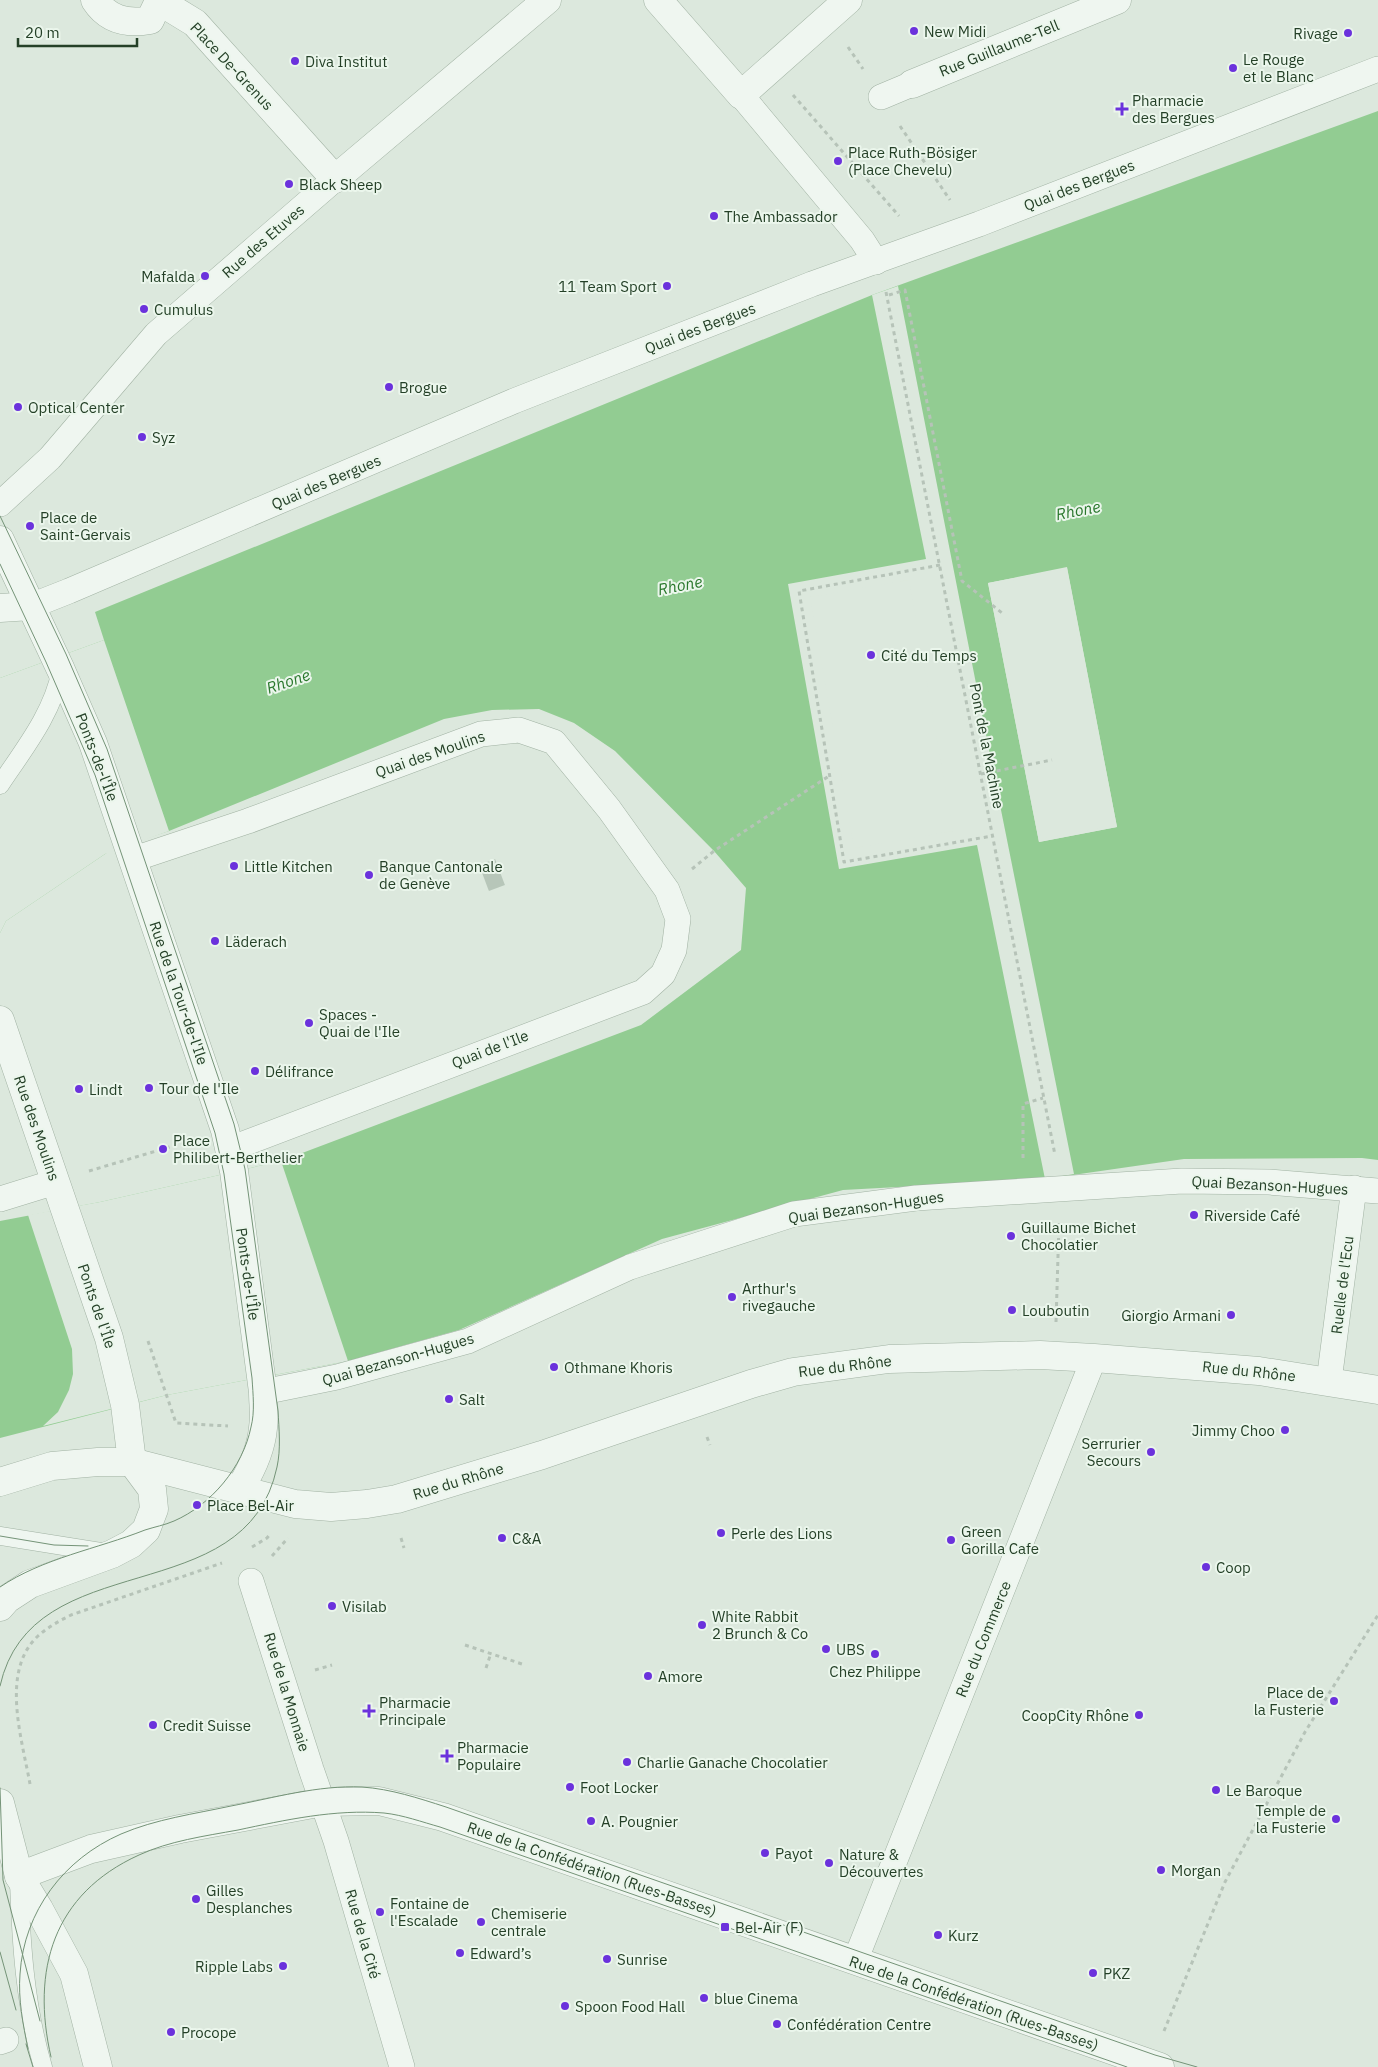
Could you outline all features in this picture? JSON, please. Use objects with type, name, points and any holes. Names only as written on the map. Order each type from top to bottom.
[{"type":"street","name":"Place De-Grenus","points":[[95,0],[101,9],[115,19],[134,23],[150,20],[159,1],[195,23],[335,179]]},
{"type":"street","name":"Rue des Etuves","points":[[0,504],[50,458],[156,334],[546,0]]},
{"type":"street","points":[[658,0],[741,95],[862,240],[876,262]]},
{"type":"street","name":"Rue Guillaume-Tell","points":[[881,97],[1117,0]]},
{"type":"street","points":[[741,95],[844,4]]},
{"type":"street","name":"Quai des Bergues","points":[[31,606],[514,401],[812,284],[979,224],[1378,69]]},
{"type":"street","points":[[0,540],[59,664]]},
{"type":"street","points":[[0,608],[31,606]]},
{"type":"street","name":"Ponts-de-l'Île","points":[[59,664],[93,743],[131,852]]},
{"type":"street","name":"Quai des Moulins","points":[[131,852],[248,821],[481,734],[519,730],[554,742],[610,809],[666,890]]},
{"type":"street","name":"Rue de la Tour-de-l'Ile","points":[[131,852],[225,1130],[232,1160]]},
{"type":"street","name":"Quai de l'Ile","points":[[232,1160],[643,992],[663,974],[674,950],[678,919],[666,890]]},
{"type":"street","name":"Rue des Moulins","points":[[0,1020],[64,1208]]},
{"type":"street","name":"Ponts-de-l'Île","points":[[232,1160],[263,1384],[263,1428],[255,1462],[239,1490]]},
{"type":"street","name":"Quai Bezanson-Hugues","points":[[263,1384],[337,1377],[468,1341],[630,1267],[794,1214],[916,1198],[1182,1180],[1269,1182],[1366,1190]]},
{"type":"street","points":[[0,1198],[55,1182]]},
{"type":"street","name":"Ruelle de l'Ecu","points":[[1329,1381],[1366,1190]]},
{"type":"street","name":"Ponts de l'Île","points":[[64,1208],[109,1338],[125,1404],[132,1462]]},
{"type":"street","name":"Rue du Rhône","points":[[0,1482],[52,1466],[98,1462],[132,1462],[295,1504],[331,1507],[397,1499],[542,1455],[751,1384],[793,1372],[889,1360],[1040,1355],[1094,1358],[1259,1371],[1378,1390]]},
{"type":"street","name":"Rue du Commerce","points":[[855,1961],[1094,1358]]},
{"type":"street","points":[[0,1607],[7,1599],[30,1584],[112,1554],[131,1544],[146,1530],[154,1509],[152,1489],[132,1462]]},
{"type":"street","name":"Rue de la Monnaie","points":[[252,1581],[323,1802]]},
{"type":"street","name":"Rue de la Confédération (Rues-Basses)","points":[[19,1876],[91,1849],[180,1829],[323,1802],[379,1801],[443,1817],[1154,2066]]},
{"type":"street","name":"Rue de la Cité","points":[[323,1802],[402,2067]]},
{"type":"street","points":[[0,1803],[19,1876],[74,1974],[98,2067]]},
{"type":"lane","points":[[0,785],[48,711],[58,688],[59,664]]},
{"type":"lane","points":[[0,1536],[112,1554]]},
{"type":"lane","points":[[19,1876],[20,1934],[32,2025],[43,2067]]},
{"type":"path","points":[[788,89],[904,223]]},
{"type":"path","name":"Pont de la Machine","points":[[886,290],[981,774],[1042,1098],[1056,1158]]},
{"type":"path","points":[[886,296],[905,290],[962,581],[1002,613]]},
{"type":"path","points":[[940,566],[799,591],[844,862],[992,836]]},
{"type":"path","points":[[981,774],[1052,760]]},
{"type":"path","points":[[714,851],[829,776]]},
{"type":"path","points":[[1022,1161],[1023,1104],[1042,1098]]},
{"type":"path","points":[[84,1173],[201,1138]]},
{"type":"path","points":[[1055,1328],[1060,1189]]},
{"type":"path","points":[[167,1395],[176,1423],[231,1426]]},
{"type":"path","points":[[708,1437],[710,1445]]},
{"type":"path","points":[[251,1547],[267,1538],[295,1504]]},
{"type":"path","points":[[252,1581],[290,1535],[295,1504]]},
{"type":"path","points":[[401,1538],[404,1548]]},
{"type":"path","points":[[32,1792],[15,1686],[20,1664],[37,1637],[71,1615],[226,1562]]},
{"type":"path","points":[[1154,2066],[1160,2039],[1225,1882],[1305,1732],[1378,1615]]},
{"type":"path","points":[[464,1645],[522,1664]]},
{"type":"path","points":[[486,1668],[491,1653]]},
{"type":"water","name":"Rhone","points":[[1378,111],[1378,1160],[1362,1158],[1184,1159],[1045,1179],[843,1190],[662,1239],[459,1330],[348,1361],[167,1395],[0,1438],[0,1221],[100,1202],[281,1161],[641,1025],[741,950],[746,888],[714,851],[615,751],[574,723],[539,709],[492,710],[444,719],[169,831],[111,850],[6,921],[0,933],[0,678],[104,640],[95,612],[872,295]],"holes":[[[1067,568],[1117,827],[1039,842],[988,583]],[[911,578],[955,833],[852,851],[807,595]]]},
{"type":"pier","points":[[898,286],[1074,1174],[1045,1179],[977,845],[839,869],[788,584],[926,559],[872,295]],"holes":[[[909,580],[953,831],[854,848],[810,597]]]},
{"type":"pier","points":[[1067,567],[1117,827],[1039,842],[988,583]],"holes":[[[1065,570],[1114,825],[1041,839],[991,585]]]},
{"type":"pier","points":[[104,640],[169,831],[105,854],[6,921],[0,933],[0,678]]},
{"type":"pier","points":[[281,1161],[348,1361],[167,1395],[43,1426],[58,1412],[69,1390],[73,1374],[72,1349],[28,1215],[100,1202]]},
{"type":"tunnel","points":[[484,878],[500,872]]},
{"type":"tram line","points":[[0,516],[66,654],[107,749],[234,1124],[245,1169],[278,1411],[279,1439],[277,1467],[258,1513],[225,1543],[184,1563],[94,1592],[52,1612],[20,1641],[0,1686]]},
{"type":"tram line","points":[[0,564],[46,662],[95,775],[215,1133],[224,1174],[252,1378],[253,1403],[251,1427],[241,1456],[223,1483],[201,1505],[171,1522],[52,1561],[0,1587]]},
{"type":"tram line","points":[[0,1536],[54,1545],[88,1546]]},
{"type":"tram line","points":[[28,2049],[20,2002],[20,1974],[23,1951],[29,1929],[51,1890],[65,1873],[82,1858],[100,1845],[121,1834],[161,1821],[296,1793],[329,1788],[362,1787],[394,1792],[446,1807],[1155,2055],[1197,2067]]},
{"type":"tram line","points":[[0,1788],[3,1880],[40,2021]]},
{"type":"tram line","points":[[51,2057],[44,1994],[47,1965],[55,1938],[68,1913],[86,1891],[110,1871],[151,1850],[187,1840],[310,1816],[366,1812],[398,1815],[440,1827],[1127,2067]]},
{"type":"tram line","points":[[0,1952],[16,2010]]},
{"type":"tram line","points":[[26,2044],[33,2067]]},
{"type":"place","name":"New Midi","points":[[914,31]]},
{"type":"place","name":"Rivage","points":[[1348,33]]},
{"type":"place","name":"Diva Institut","points":[[295,61]]},
{"type":"place","name":"Le Rouge et le Blanc","points":[[1233,68]]},
{"type":"place","name":"Pharmacie des Bergues","points":[[1122,109]]},
{"type":"place","name":"Place Ruth-Bösiger (Place Chevelu)","points":[[838,161]]},
{"type":"place","name":"Black Sheep","points":[[289,184]]},
{"type":"place","name":"The Ambassador","points":[[714,216]]},
{"type":"place","name":"Mafalda","points":[[205,276]]},
{"type":"place","name":"11 Team Sport","points":[[667,286]]},
{"type":"place","name":"Cumulus","points":[[144,309]]},
{"type":"place","name":"Brogue","points":[[389,387]]},
{"type":"place","name":"Optical Center","points":[[18,407]]},
{"type":"place","name":"Syz","points":[[142,437]]},
{"type":"place","name":"Place de Saint-Gervais","points":[[30,526]]},
{"type":"place","name":"Cité du Temps","points":[[871,655]]},
{"type":"place","name":"Little Kitchen","points":[[234,866]]},
{"type":"place","name":"Banque Cantonale de Genève","points":[[369,875]]},
{"type":"place","name":"Läderach","points":[[215,941]]},
{"type":"place","name":"Spaces - Quai de l'Ile","points":[[309,1023]]},
{"type":"place","name":"Délifrance","points":[[255,1071]]},
{"type":"place","name":"Tour de l'Ile","points":[[149,1088]]},
{"type":"place","name":"Lindt","points":[[79,1089]]},
{"type":"place","name":"Place Philibert-Berthelier","points":[[163,1149]]},
{"type":"place","name":"Riverside Café","points":[[1194,1215]]},
{"type":"place","name":"Guillaume Bichet Chocolatier","points":[[1011,1236]]},
{"type":"place","name":"Arthur's rivegauche","points":[[732,1297]]},
{"type":"place","name":"Louboutin","points":[[1012,1310]]},
{"type":"place","name":"Giorgio Armani","points":[[1231,1315]]},
{"type":"place","name":"Othmane Khoris","points":[[554,1367]]},
{"type":"place","name":"Salt","points":[[449,1399]]},
{"type":"place","name":"Jimmy Choo","points":[[1285,1430]]},
{"type":"place","name":"Serrurier Secours","points":[[1151,1452]]},
{"type":"place","name":"Place Bel-Air","points":[[197,1505]]},
{"type":"place","name":"Perle des Lions","points":[[721,1533]]},
{"type":"place","name":"C&A","points":[[502,1538]]},
{"type":"place","name":"Green Gorilla Cafe","points":[[951,1540]]},
{"type":"place","name":"Coop","points":[[1206,1567]]},
{"type":"place","name":"Visilab","points":[[332,1606]]},
{"type":"place","name":"White Rabbit 2 Brunch & Co","points":[[702,1625]]},
{"type":"place","name":"UBS","points":[[826,1649]]},
{"type":"place","name":"Chez Philippe","points":[[875,1654]]},
{"type":"place","name":"Amore","points":[[648,1676]]},
{"type":"place","name":"Place de la Fusterie","points":[[1334,1701]]},
{"type":"place","name":"Pharmacie Principale","points":[[369,1711]]},
{"type":"place","name":"CoopCity Rhône","points":[[1139,1715]]},
{"type":"place","name":"Credit Suisse","points":[[153,1725]]},
{"type":"place","name":"Pharmacie Populaire","points":[[447,1756]]},
{"type":"place","name":"Charlie Ganache Chocolatier","points":[[627,1762]]},
{"type":"place","name":"Foot Locker","points":[[570,1787]]},
{"type":"place","name":"Le Baroque","points":[[1216,1790]]},
{"type":"place","name":"Temple de la Fusterie","points":[[1336,1819]]},
{"type":"place","name":"A. Pougnier","points":[[591,1821]]},
{"type":"place","name":"Payot","points":[[765,1853]]},
{"type":"place","name":"Nature & Découvertes","points":[[829,1863]]},
{"type":"place","name":"Morgan","points":[[1161,1870]]},
{"type":"place","name":"Gilles Desplanches","points":[[196,1899]]},
{"type":"place","name":"Fontaine de l'Escalade","points":[[380,1912]]},
{"type":"place","name":"Chemiserie centrale","points":[[481,1922]]},
{"type":"place","name":"Bel-Air (F)","points":[[725,1927]]},
{"type":"place","name":"Kurz","points":[[938,1935]]},
{"type":"place","name":"Edward’s","points":[[460,1953]]},
{"type":"place","name":"Sunrise","points":[[607,1959]]},
{"type":"place","name":"Ripple Labs","points":[[283,1966]]},
{"type":"place","name":"PKZ","points":[[1093,1973]]},
{"type":"place","name":"blue Cinema","points":[[704,1998]]},
{"type":"place","name":"Spoon Food Hall","points":[[565,2006]]},
{"type":"place","name":"Confédération Centre","points":[[777,2024]]},
{"type":"place","name":"Procope","points":[[171,2032]]}]
